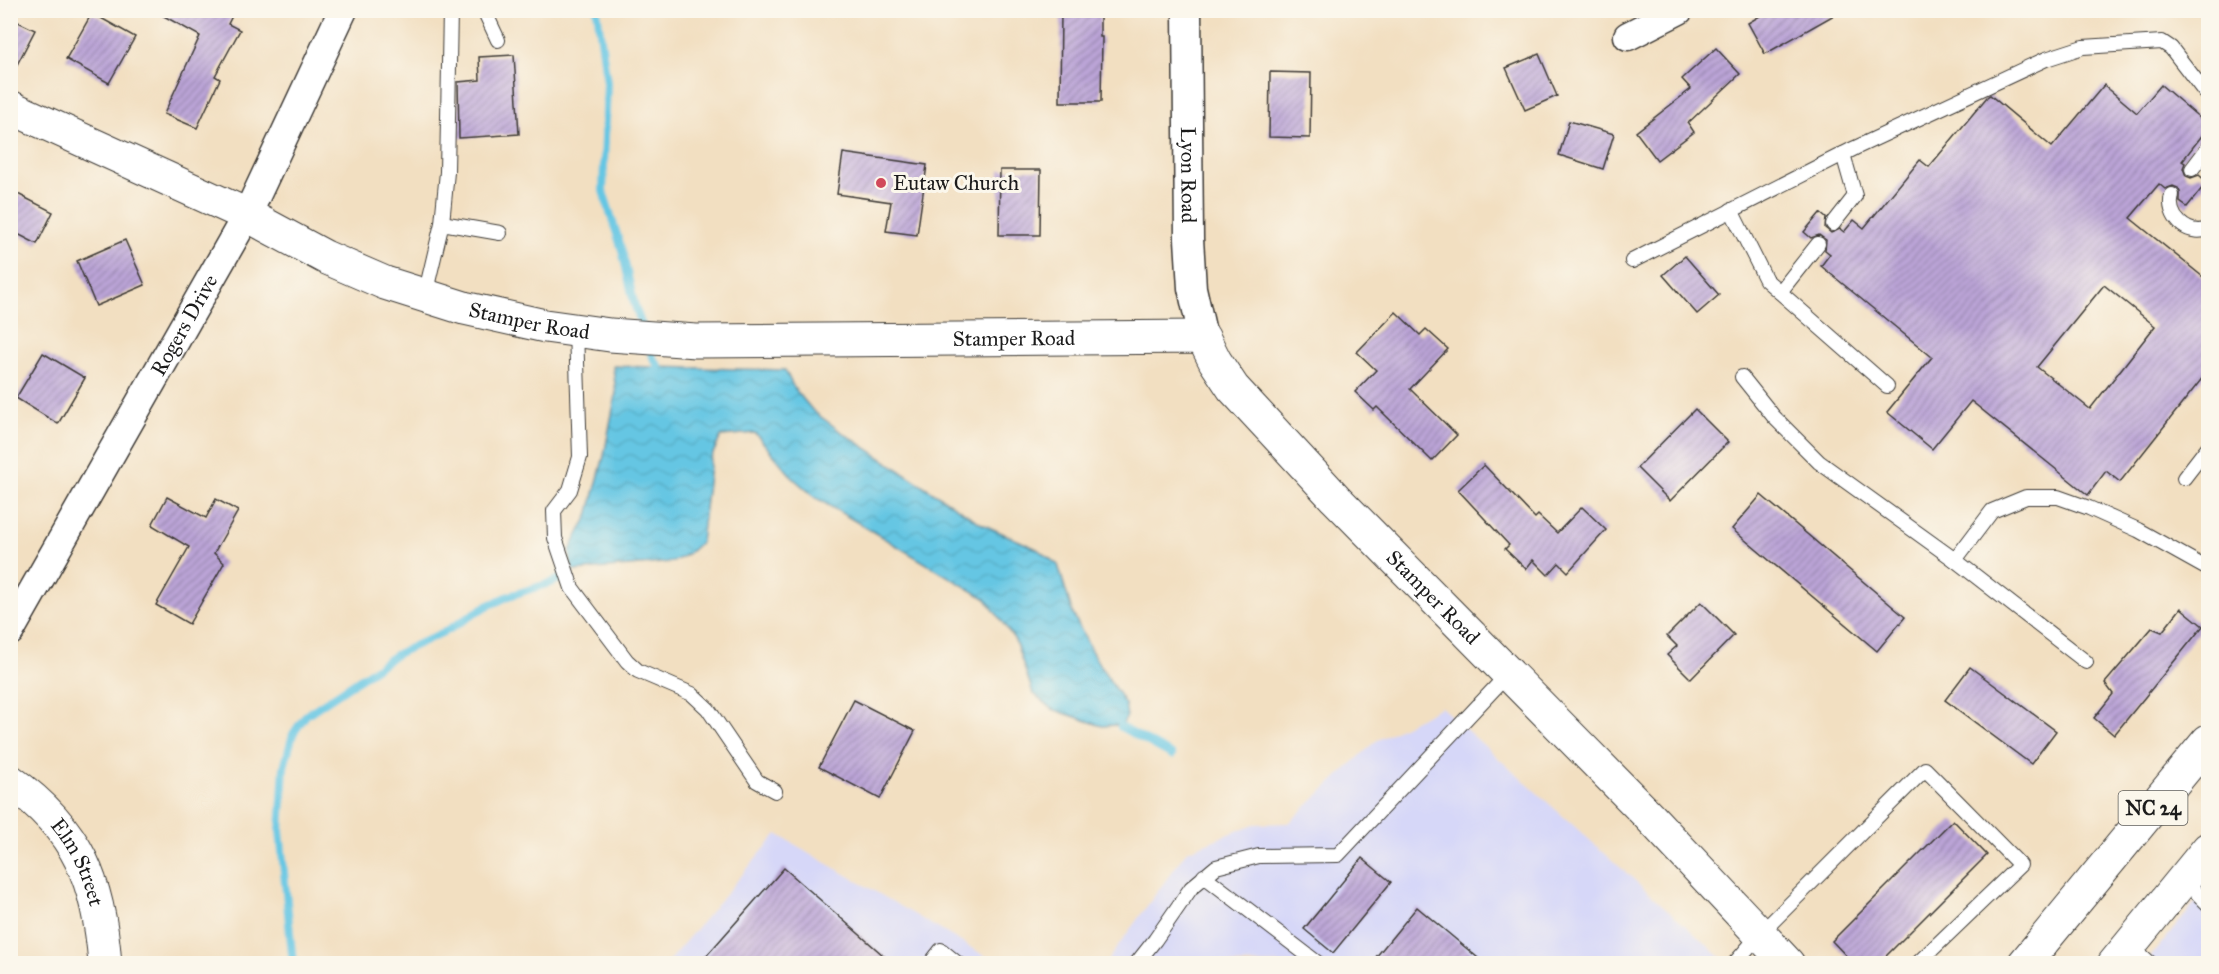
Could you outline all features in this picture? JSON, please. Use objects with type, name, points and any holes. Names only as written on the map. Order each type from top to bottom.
[{"type":"street","name":"Rogers Drive","points":[[10,631],[248,215],[343,10]]},
{"type":"street","name":"Lyon Road","points":[[1187,10],[1188,239],[1192,288],[1203,337]]},
{"type":"street","points":[[1628,36],[1679,10]]},
{"type":"street","name":"Stamper Road","points":[[10,107],[248,215],[325,257],[385,283],[464,308],[545,326],[610,335],[696,341],[1203,337],[1215,361],[1233,388],[1335,498],[1648,815],[1788,963]]},
{"type":"street","name":"NC 24","points":[[2024,963],[2208,741]]},
{"type":"street","name":"Elm Street","points":[[10,782],[38,802],[49,814],[70,840],[86,869],[97,900],[105,963]]},
{"type":"street","points":[[2131,957],[2208,849]]},
{"type":"lane","points":[[425,295],[442,223],[447,172],[450,10]]},
{"type":"lane","points":[[484,10],[498,40]]},
{"type":"lane","points":[[1632,261],[1843,154],[2046,60],[2083,47],[2162,42],[2171,48],[2208,96]]},
{"type":"lane","points":[[2192,170],[2208,148]]},
{"type":"lane","points":[[1833,224],[1855,196],[1843,154]]},
{"type":"lane","points":[[2172,195],[2170,204],[2176,219],[2184,227],[2195,231],[2208,230]]},
{"type":"lane","points":[[1731,210],[1766,280],[1887,386]]},
{"type":"lane","points":[[442,223],[500,233]]},
{"type":"lane","points":[[1780,292],[1818,244]]},
{"type":"lane","points":[[576,330],[580,456],[570,490],[554,511],[555,538],[572,588],[627,661],[638,671],[692,694],[708,710],[757,781],[775,791]]},
{"type":"lane","points":[[1742,377],[1774,417],[1819,462],[1955,560],[2086,662]]},
{"type":"lane","points":[[2184,478],[2208,447]]},
{"type":"lane","points":[[1955,560],[1992,511],[2026,497],[2058,497],[2138,530],[2208,569]]},
{"type":"lane","points":[[1136,963],[1191,888],[1216,867],[1259,856],[1338,855],[1508,674]]},
{"type":"lane","points":[[1734,963],[1760,934],[1925,769],[2020,865],[1917,963]]},
{"type":"lane","points":[[1204,876],[1319,963]]},
{"type":"lane","points":[[2184,880],[2208,904]]},
{"type":"lane","points":[[930,963],[941,950],[958,963]]},
{"type":"shaded area","points":[[1441,707],[1727,963],[1105,964],[1187,851],[1254,824],[1289,823],[1376,741]]},
{"type":"shaded area","points":[[777,834],[997,963],[666,964]]},
{"type":"shaded area","points":[[2208,888],[2208,963],[2145,963]]},
{"type":"water","points":[[613,366],[785,370],[794,388],[813,411],[840,431],[980,523],[1037,549],[1058,565],[1073,614],[1094,656],[1125,704],[1127,716],[1121,727],[1102,726],[1052,709],[1033,693],[1015,640],[986,599],[816,498],[794,479],[755,433],[721,436],[711,458],[701,542],[689,553],[673,562],[574,571],[571,565],[570,550],[588,516],[604,456],[616,393]]},
{"type":"building","points":[[153,10],[235,10],[228,24],[240,30],[215,76],[220,79],[197,128],[164,114],[200,36]]},
{"type":"building","points":[[1061,10],[1100,10],[1101,102],[1060,102]]},
{"type":"building","points":[[1770,10],[1843,10],[1765,54],[1748,23]]},
{"type":"building","points":[[92,13],[135,37],[109,83],[66,59]]},
{"type":"building","points":[[10,18],[35,30],[10,78]]},
{"type":"building","points":[[1716,48],[1740,74],[1688,123],[1694,132],[1657,160],[1636,132],[1691,89],[1682,79]]},
{"type":"building","points":[[1539,54],[1557,96],[1525,110],[1506,68]]},
{"type":"building","points":[[514,55],[519,134],[459,138],[458,82],[480,80],[479,57]]},
{"type":"building","points":[[1270,72],[1311,73],[1310,138],[1269,137]]},
{"type":"building","points":[[2104,85],[2137,113],[2161,85],[2208,125],[2182,161],[2185,163],[2183,168],[2186,176],[2191,178],[2199,175],[2207,182],[2187,207],[2180,202],[2178,188],[2173,186],[2165,189],[2159,184],[2130,218],[2208,281],[2208,371],[2120,482],[2106,471],[2088,495],[1971,401],[1932,449],[1887,412],[1932,357],[1821,266],[1830,254],[1825,250],[1826,240],[1819,235],[1811,238],[1804,232],[1820,213],[1826,218],[1825,228],[1831,233],[1840,229],[1844,232],[1854,220],[1864,228],[1920,160],[1929,167],[1990,95],[2052,147]],"holes":[[[2104,285],[2155,326],[2090,409],[2037,367]]]},
{"type":"building","points":[[1569,121],[1614,134],[1603,169],[1559,155]]},
{"type":"building","points":[[843,153],[927,165],[917,235],[886,231],[891,202],[837,194]]},
{"type":"building","points":[[1000,170],[1041,170],[1040,235],[999,235]]},
{"type":"building","points":[[10,190],[53,212],[37,244],[10,230]]},
{"type":"building","points":[[125,240],[145,285],[96,306],[77,261]]},
{"type":"building","points":[[1685,256],[1719,295],[1697,314],[1663,275]]},
{"type":"building","points":[[1396,312],[1420,335],[1426,329],[1448,349],[1410,389],[1457,435],[1432,461],[1377,407],[1374,410],[1355,392],[1376,370],[1357,352]]},
{"type":"building","points":[[43,353],[85,378],[58,424],[16,398]]},
{"type":"building","points":[[1695,409],[1728,442],[1670,501],[1637,468]]},
{"type":"building","points":[[1484,465],[1535,518],[1538,515],[1557,533],[1582,507],[1606,530],[1568,572],[1559,563],[1548,575],[1533,560],[1526,569],[1505,549],[1509,545],[1458,490]]},
{"type":"building","points":[[1761,495],[1905,617],[1877,651],[1732,529]]},
{"type":"building","points":[[167,497],[206,518],[216,499],[238,511],[214,553],[224,563],[189,624],[156,605],[189,547],[152,525]]},
{"type":"building","points":[[1701,602],[1734,635],[1691,679],[1667,655],[1677,646],[1667,636]]},
{"type":"building","points":[[2181,608],[2203,626],[2114,735],[2094,718],[2113,694],[2105,683],[2152,628],[2162,632]]},
{"type":"building","points":[[1970,667],[2056,731],[2031,764],[1945,700]]},
{"type":"building","points":[[854,700],[915,731],[880,799],[819,767]]},
{"type":"building","points":[[1953,820],[1987,855],[1879,963],[1853,963],[1832,941]]},
{"type":"building","points":[[1362,858],[1391,882],[1333,953],[1304,929]]},
{"type":"building","points":[[784,868],[892,963],[700,963]]},
{"type":"building","points":[[1417,907],[1484,963],[1371,963]]},
{"type":"waterway","points":[[597,10],[607,83],[603,191],[622,250],[634,303],[643,329]]},
{"type":"waterway","points":[[649,346],[659,366],[654,372]]},
{"type":"waterway","points":[[293,964],[280,831],[284,767],[293,734],[306,715],[397,654],[448,630],[483,608],[569,574]]},
{"type":"waterway","points":[[1121,727],[1172,755]]},
{"type":"place","name":"Eutaw Church","points":[[881,183]]}]
